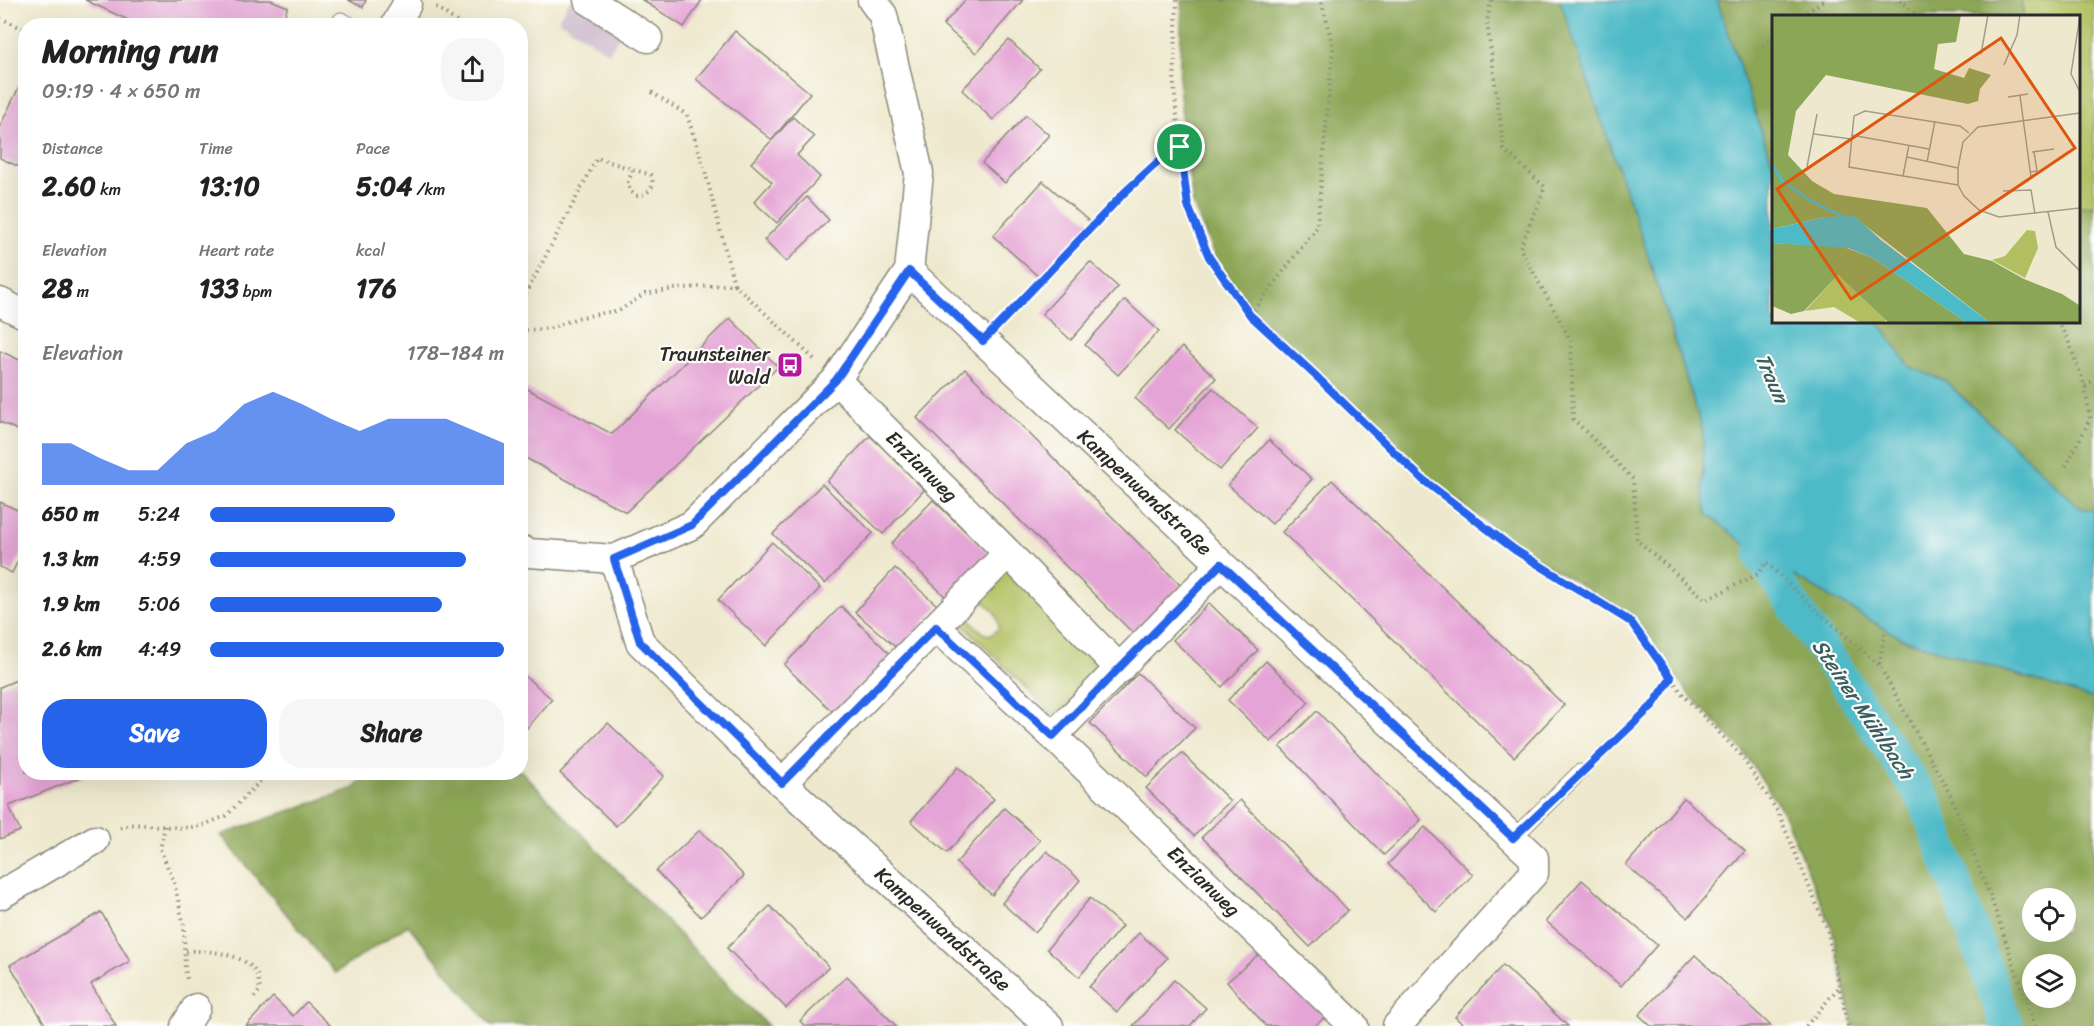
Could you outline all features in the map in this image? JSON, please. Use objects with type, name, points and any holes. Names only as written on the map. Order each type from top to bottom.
[{"type":"street","points":[[588,0],[648,38]]},
{"type":"street","points":[[528,553],[614,559],[692,525],[836,380],[909,271],[919,172],[883,15],[872,0]]},
{"type":"street","name":"Kampenwandstraße","points":[[909,271],[1534,858],[1534,873],[1398,1026]]},
{"type":"street","points":[[0,302],[18,311]]},
{"type":"street","name":"Enzianweg","points":[[836,380],[1120,669]]},
{"type":"street","points":[[782,783],[1008,553]]},
{"type":"street","name":"Kampenwandstraße","points":[[614,559],[640,642],[782,783],[1049,1026]]},
{"type":"street","points":[[1053,736],[1221,564]]},
{"type":"street","name":"Enzianweg","points":[[936,627],[1053,736],[1354,1026]]},
{"type":"street","points":[[0,894],[95,840]]},
{"type":"lane","points":[[1513,838],[1580,772]]},
{"type":"path","points":[[1177,0],[1174,85],[1180,147],[1188,206],[1209,257],[1250,315],[1422,479],[1515,550],[1631,622],[1684,696],[1740,754],[1778,812],[1827,929],[1848,1026]]},
{"type":"path","points":[[1250,315],[1317,227],[1334,46],[1321,0]]},
{"type":"path","points":[[1491,0],[1487,22],[1504,150],[1545,187],[1520,248],[1571,341],[1573,419],[1633,479],[1637,540],[1706,600],[1758,574],[1766,562],[1817,612],[1879,665],[1952,798],[1993,904],[2035,1026]]},
{"type":"path","points":[[1803,15],[1824,0]]},
{"type":"path","points":[[1900,0],[1917,15]]},
{"type":"path","points":[[412,12],[434,18]]},
{"type":"path","points":[[0,18],[18,26]]},
{"type":"path","points":[[1763,46],[1772,40]]},
{"type":"path","points":[[650,91],[687,115],[704,167],[734,284],[836,380]]},
{"type":"path","points":[[983,341],[1125,192],[1172,149],[1180,147]]},
{"type":"path","points":[[528,290],[597,158],[651,175],[654,182],[652,189],[645,195],[636,196],[630,191],[628,182],[633,170]]},
{"type":"path","points":[[528,330],[551,328],[577,318],[620,310],[645,294],[734,284]]},
{"type":"path","points":[[2058,322],[2068,340],[2085,386],[2090,419],[2064,470]]},
{"type":"path","points":[[2085,386],[2094,380]]},
{"type":"path","points":[[1879,665],[1885,633]]},
{"type":"path","points":[[1580,772],[1653,705],[1671,678]]},
{"type":"path","points":[[95,840],[123,826],[134,824],[183,828],[201,826],[226,816],[261,780]]},
{"type":"path","points":[[165,826],[160,849],[174,882],[184,926],[185,970],[190,1017]]},
{"type":"path","points":[[186,951],[206,950],[244,962],[257,975],[260,990],[253,999]]},
{"type":"path","points":[[1806,1026],[1840,986]]},
{"type":"shaded area","points":[[570,0],[622,32],[609,53],[558,20]]},
{"type":"green space","points":[[1182,0],[1560,0],[1646,249],[1703,432],[1703,491],[1761,557],[1901,638],[2094,699],[2094,1026],[1853,1026],[1832,928],[1782,810],[1743,751],[1688,693],[1634,618],[1517,546],[1425,476],[1321,373],[1254,312],[1214,255],[1193,204],[1179,85]]},
{"type":"green space","points":[[1717,0],[2021,0],[2024,15],[1772,15],[1772,163]]},
{"type":"green space","points":[[2021,0],[2094,0],[2094,205],[2079,207],[2079,15],[2024,15]]},
{"type":"green space","points":[[2094,205],[2094,511],[2080,508],[1945,381],[1910,368],[1878,322],[2079,322],[2079,207]]},
{"type":"green space","points":[[1008,553],[1103,652],[1099,674],[1055,717],[954,616]],"holes":[[[984,602],[998,620],[999,628],[991,635],[985,634],[972,623],[970,614],[975,606]]]},
{"type":"green space","points":[[528,778],[768,1026],[491,1026],[408,925],[335,973],[221,835],[354,788],[362,780]]},
{"type":"water","name":"Traun","points":[[1560,0],[1717,0],[1772,163],[1772,322],[1878,322],[1910,367],[1945,381],[2080,508],[2094,511],[2094,699],[1901,638],[1761,557],[1707,514],[1703,491],[1703,431],[1646,249]]},
{"type":"building","points":[[85,0],[271,0],[288,7],[283,18],[124,18]]},
{"type":"building","points":[[348,0],[366,0],[363,7]]},
{"type":"building","points":[[642,0],[702,0],[684,27]]},
{"type":"building","points":[[965,0],[1023,0],[976,53],[943,25]]},
{"type":"building","points":[[735,31],[810,93],[772,140],[696,79]]},
{"type":"building","points":[[1009,40],[1040,69],[993,120],[962,90]]},
{"type":"building","points":[[18,89],[18,166],[0,158],[0,126]]},
{"type":"building","points":[[1026,115],[1049,135],[1005,183],[982,163]]},
{"type":"building","points":[[793,117],[814,137],[797,155],[820,177],[777,223],[754,202],[772,182],[751,163]]},
{"type":"building","points":[[1043,181],[1091,223],[1041,279],[993,236]]},
{"type":"building","points":[[807,197],[829,220],[786,262],[764,240]]},
{"type":"building","points":[[1090,262],[1118,287],[1071,340],[1042,314]]},
{"type":"building","points":[[1125,300],[1159,331],[1118,375],[1085,345]]},
{"type":"building","points":[[730,318],[778,367],[626,512],[528,459],[528,389],[612,434]]},
{"type":"building","points":[[1182,347],[1216,378],[1169,429],[1135,398]]},
{"type":"building","points":[[0,351],[18,359],[18,430],[0,422]]},
{"type":"building","points":[[965,369],[1186,591],[1138,638],[917,418]]},
{"type":"building","points":[[1213,388],[1258,428],[1220,470],[1175,430]]},
{"type":"building","points":[[870,436],[926,488],[883,534],[827,481]]},
{"type":"building","points":[[1269,440],[1312,479],[1272,524],[1228,485]]},
{"type":"building","points":[[1332,480],[1564,705],[1514,757],[1282,532]]},
{"type":"building","points":[[822,484],[873,533],[825,584],[773,534]]},
{"type":"building","points":[[933,500],[992,557],[950,601],[891,544]]},
{"type":"building","points":[[0,502],[18,510],[18,561],[12,573],[0,567]]},
{"type":"building","points":[[772,542],[820,588],[766,646],[718,600]]},
{"type":"building","points":[[895,568],[938,606],[899,650],[855,612]]},
{"type":"building","points":[[1209,603],[1258,650],[1222,687],[1173,640]]},
{"type":"building","points":[[841,606],[891,655],[834,713],[784,665]]},
{"type":"building","points":[[1266,661],[1309,702],[1271,742],[1228,700]]},
{"type":"building","points":[[1138,673],[1195,728],[1147,777],[1090,723]]},
{"type":"building","points":[[18,679],[18,780],[74,780],[9,806],[20,831],[0,839],[0,687]]},
{"type":"building","points":[[528,679],[552,699],[528,727]]},
{"type":"building","points":[[1317,711],[1421,820],[1384,855],[1280,747]]},
{"type":"building","points":[[608,723],[664,776],[616,826],[560,773]]},
{"type":"building","points":[[1182,753],[1230,801],[1194,836],[1146,788]]},
{"type":"building","points":[[958,767],[994,799],[947,853],[911,821]]},
{"type":"building","points":[[1684,798],[1745,851],[1688,918],[1626,865]]},
{"type":"building","points":[[1240,800],[1348,910],[1310,947],[1202,837]]},
{"type":"building","points":[[1004,808],[1040,840],[992,895],[956,863]]},
{"type":"building","points":[[1425,827],[1473,875],[1436,912],[1388,864]]},
{"type":"building","points":[[700,830],[744,876],[701,917],[656,871]]},
{"type":"building","points":[[1047,851],[1080,880],[1035,933],[1002,903]]},
{"type":"building","points":[[1582,880],[1657,945],[1621,986],[1546,921]]},
{"type":"building","points":[[1090,898],[1122,926],[1079,977],[1047,949]]},
{"type":"building","points":[[770,906],[829,967],[786,1008],[727,948]]},
{"type":"building","points":[[101,912],[130,961],[91,984],[116,1026],[46,1026],[10,965]]},
{"type":"building","points":[[1139,933],[1167,958],[1117,1012],[1089,987]]},
{"type":"building","points":[[1265,949],[1325,1017],[1315,1026],[1266,1026],[1227,982]]},
{"type":"building","points":[[1695,955],[1771,1026],[1651,1026],[1639,1015]]},
{"type":"building","points":[[1503,965],[1568,1026],[1465,1026],[1455,1017]]},
{"type":"building","points":[[847,976],[896,1026],[805,1026],[800,1021]]},
{"type":"building","points":[[1174,980],[1206,1008],[1190,1026],[1133,1026]]},
{"type":"building","points":[[273,997],[293,1016],[306,1002],[331,1026],[246,1026]]},
{"type":"waterway","name":"Steiner Mühlbach","points":[[1765,512],[1761,557],[1925,801],[2007,1026]]},
{"type":"place","name":"Traunsteiner Wald","points":[[790,365]]},
{"type":"route","points":[[1180,147],[1188,206],[1209,257],[1250,315],[1422,479],[1515,550],[1631,622],[1671,678],[1653,705],[1513,838],[1221,564],[1053,736],[936,627],[782,783],[640,642],[614,559],[692,525],[836,380],[909,271],[983,341],[1125,192],[1172,149],[1180,147]]}]
